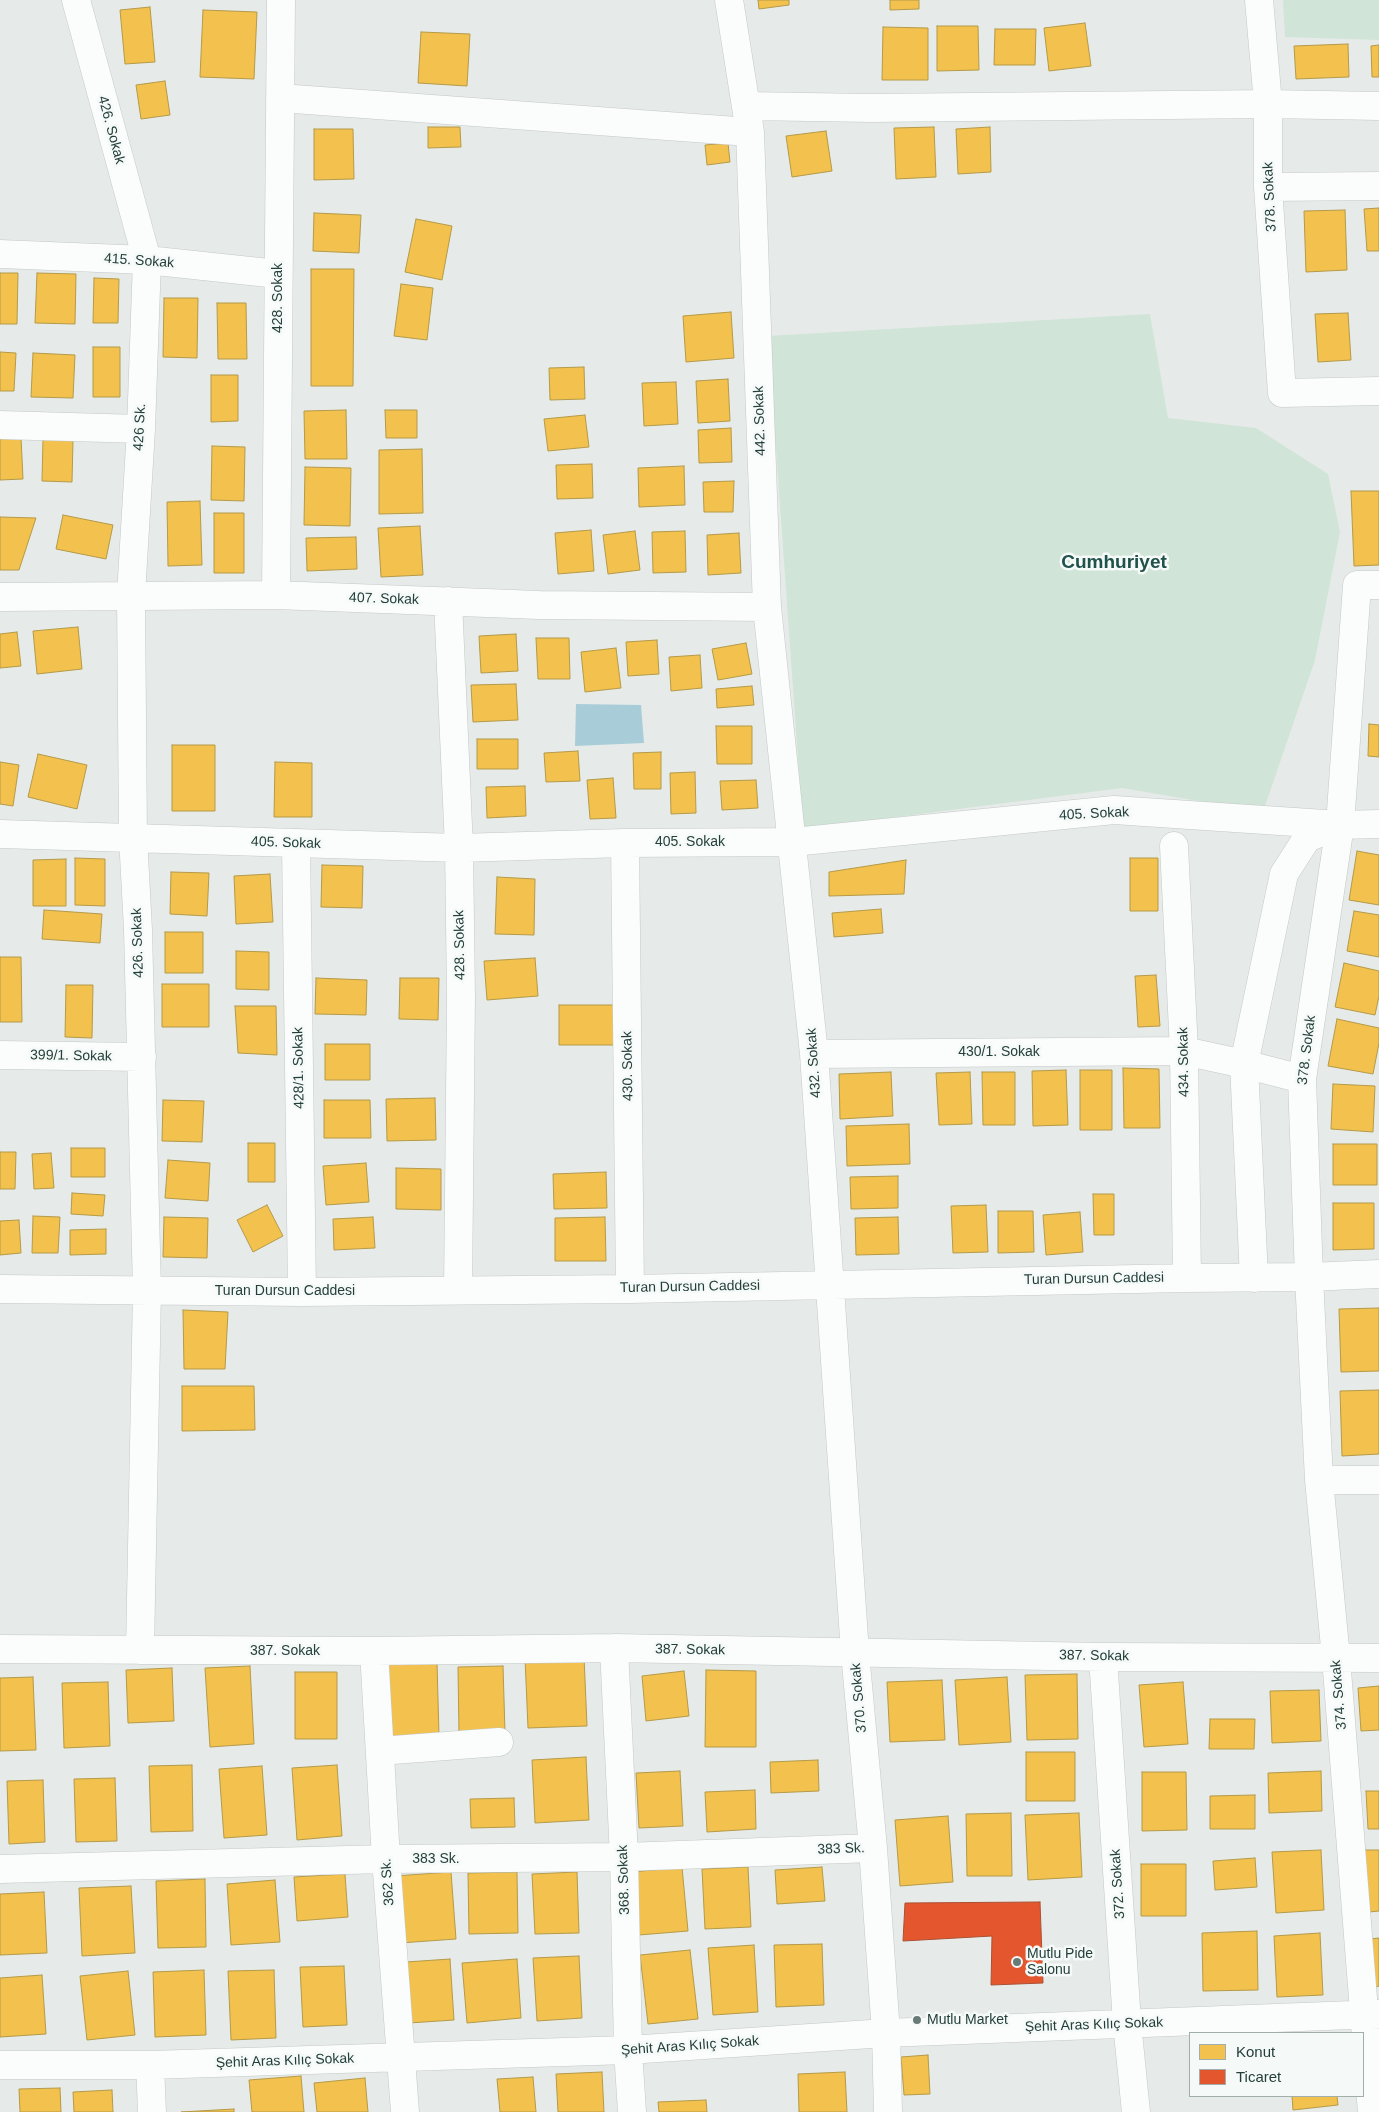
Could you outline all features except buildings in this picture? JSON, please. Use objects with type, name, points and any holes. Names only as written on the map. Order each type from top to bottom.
[{"type":"street","name":"426. Sokak","points":[[76,0],[147,260]]},
{"type":"street","name":"428. Sokak","points":[[276,596],[281,0]]},
{"type":"street","name":"442. Sokak","points":[[728,0],[748,119],[767,607],[793,842]]},
{"type":"street","name":"378. Sokak","points":[[1259,0],[1268,104],[1268,187],[1282,393],[1379,391]]},
{"type":"street","points":[[280,98],[748,119],[871,108],[1268,104],[1379,106]]},
{"type":"street","points":[[1268,187],[1379,186]]},
{"type":"street","name":"415. Sokak","points":[[0,254],[147,260],[278,274]]},
{"type":"street","name":"426 Sk.","points":[[131,595],[141,429],[147,260]]},
{"type":"street","points":[[0,424],[141,429]]},
{"type":"street","name":"378. Sokak","points":[[1309,1277],[1302,1079],[1340,825],[1368,585]]},
{"type":"street","name":"426. Sokak","points":[[131,595],[133,837],[142,1057],[147,1291],[140,1650]]},
{"type":"street","name":"407. Sokak","points":[[0,596],[276,596],[539,604],[767,607]]},
{"type":"street","name":"428. Sokak","points":[[448,601],[459,848],[461,998],[458,1290]]},
{"type":"street","name":"405. Sokak","points":[[0,834],[459,848],[625,843],[793,842],[1114,810],[1340,825],[1379,824]]},
{"type":"street","points":[[1254,1278],[1244,1064],[1284,874],[1307,838],[1340,825]]},
{"type":"street","name":"432. Sokak","points":[[793,842],[814,1054],[829,1285]]},
{"type":"street","name":"428/1. Sokak","points":[[296,843],[302,1292]]},
{"type":"street","name":"430. Sokak","points":[[625,843],[630,1289]]},
{"type":"street","name":"434. Sokak","points":[[1174,846],[1184,1051],[1187,1278]]},
{"type":"street","name":"430/1. Sokak","points":[[814,1054],[1184,1051],[1302,1079]]},
{"type":"street","name":"399/1. Sokak","points":[[0,1055],[142,1057]]},
{"type":"street","name":"Turan Dursun Caddesi","points":[[0,1289],[302,1292],[630,1289],[1309,1277],[1379,1274]]},
{"type":"street","name":"374. Sokak","points":[[1309,1277],[1320,1480],[1372,2014],[1372,2112]]},
{"type":"street","name":"370. Sokak","points":[[829,1285],[855,1653],[873,1848],[886,2033],[888,2112]]},
{"type":"street","points":[[1320,1480],[1379,1480]]},
{"type":"street","name":"387. Sokak","points":[[0,1649],[374,1651],[614,1648],[1103,1657],[1379,1658]]},
{"type":"street","name":"368. Sokak","points":[[614,1648],[624,1858],[628,2050],[632,2112]]},
{"type":"street","name":"362 Sk.","points":[[374,1651],[386,1859],[405,2112]]},
{"type":"street","name":"372. Sokak","points":[[1103,1657],[1127,2023],[1136,2112]]},
{"type":"street","points":[[380,1750],[499,1742]]},
{"type":"street","name":"383 Sk.","points":[[0,1868],[386,1859],[624,1858],[873,1848]]},
{"type":"street","name":"Şehit Aras Kılıç Sokak","points":[[0,2065],[150,2065],[628,2050],[886,2033],[1372,2014]]},
{"type":"street","points":[[150,2065],[152,2112]]},
{"type":"green space","points":[[1283,0],[1379,0],[1379,40],[1285,37]]},
{"type":"green space","points":[[1150,314],[1168,418],[1256,428],[1328,474],[1340,532],[1315,660],[1263,812],[1122,788],[803,829],[768,336]]},
{"type":"water","points":[[576,704],[641,705],[644,743],[575,746]]},
{"type":"place","name":"Mutlu Pide Salonu","points":[[1017,1962]]},
{"type":"place","name":"Mutlu Market","points":[[917,2020]]},
{"type":"district","name":"Cumhuriyet","points":[[1114,563]]}]
